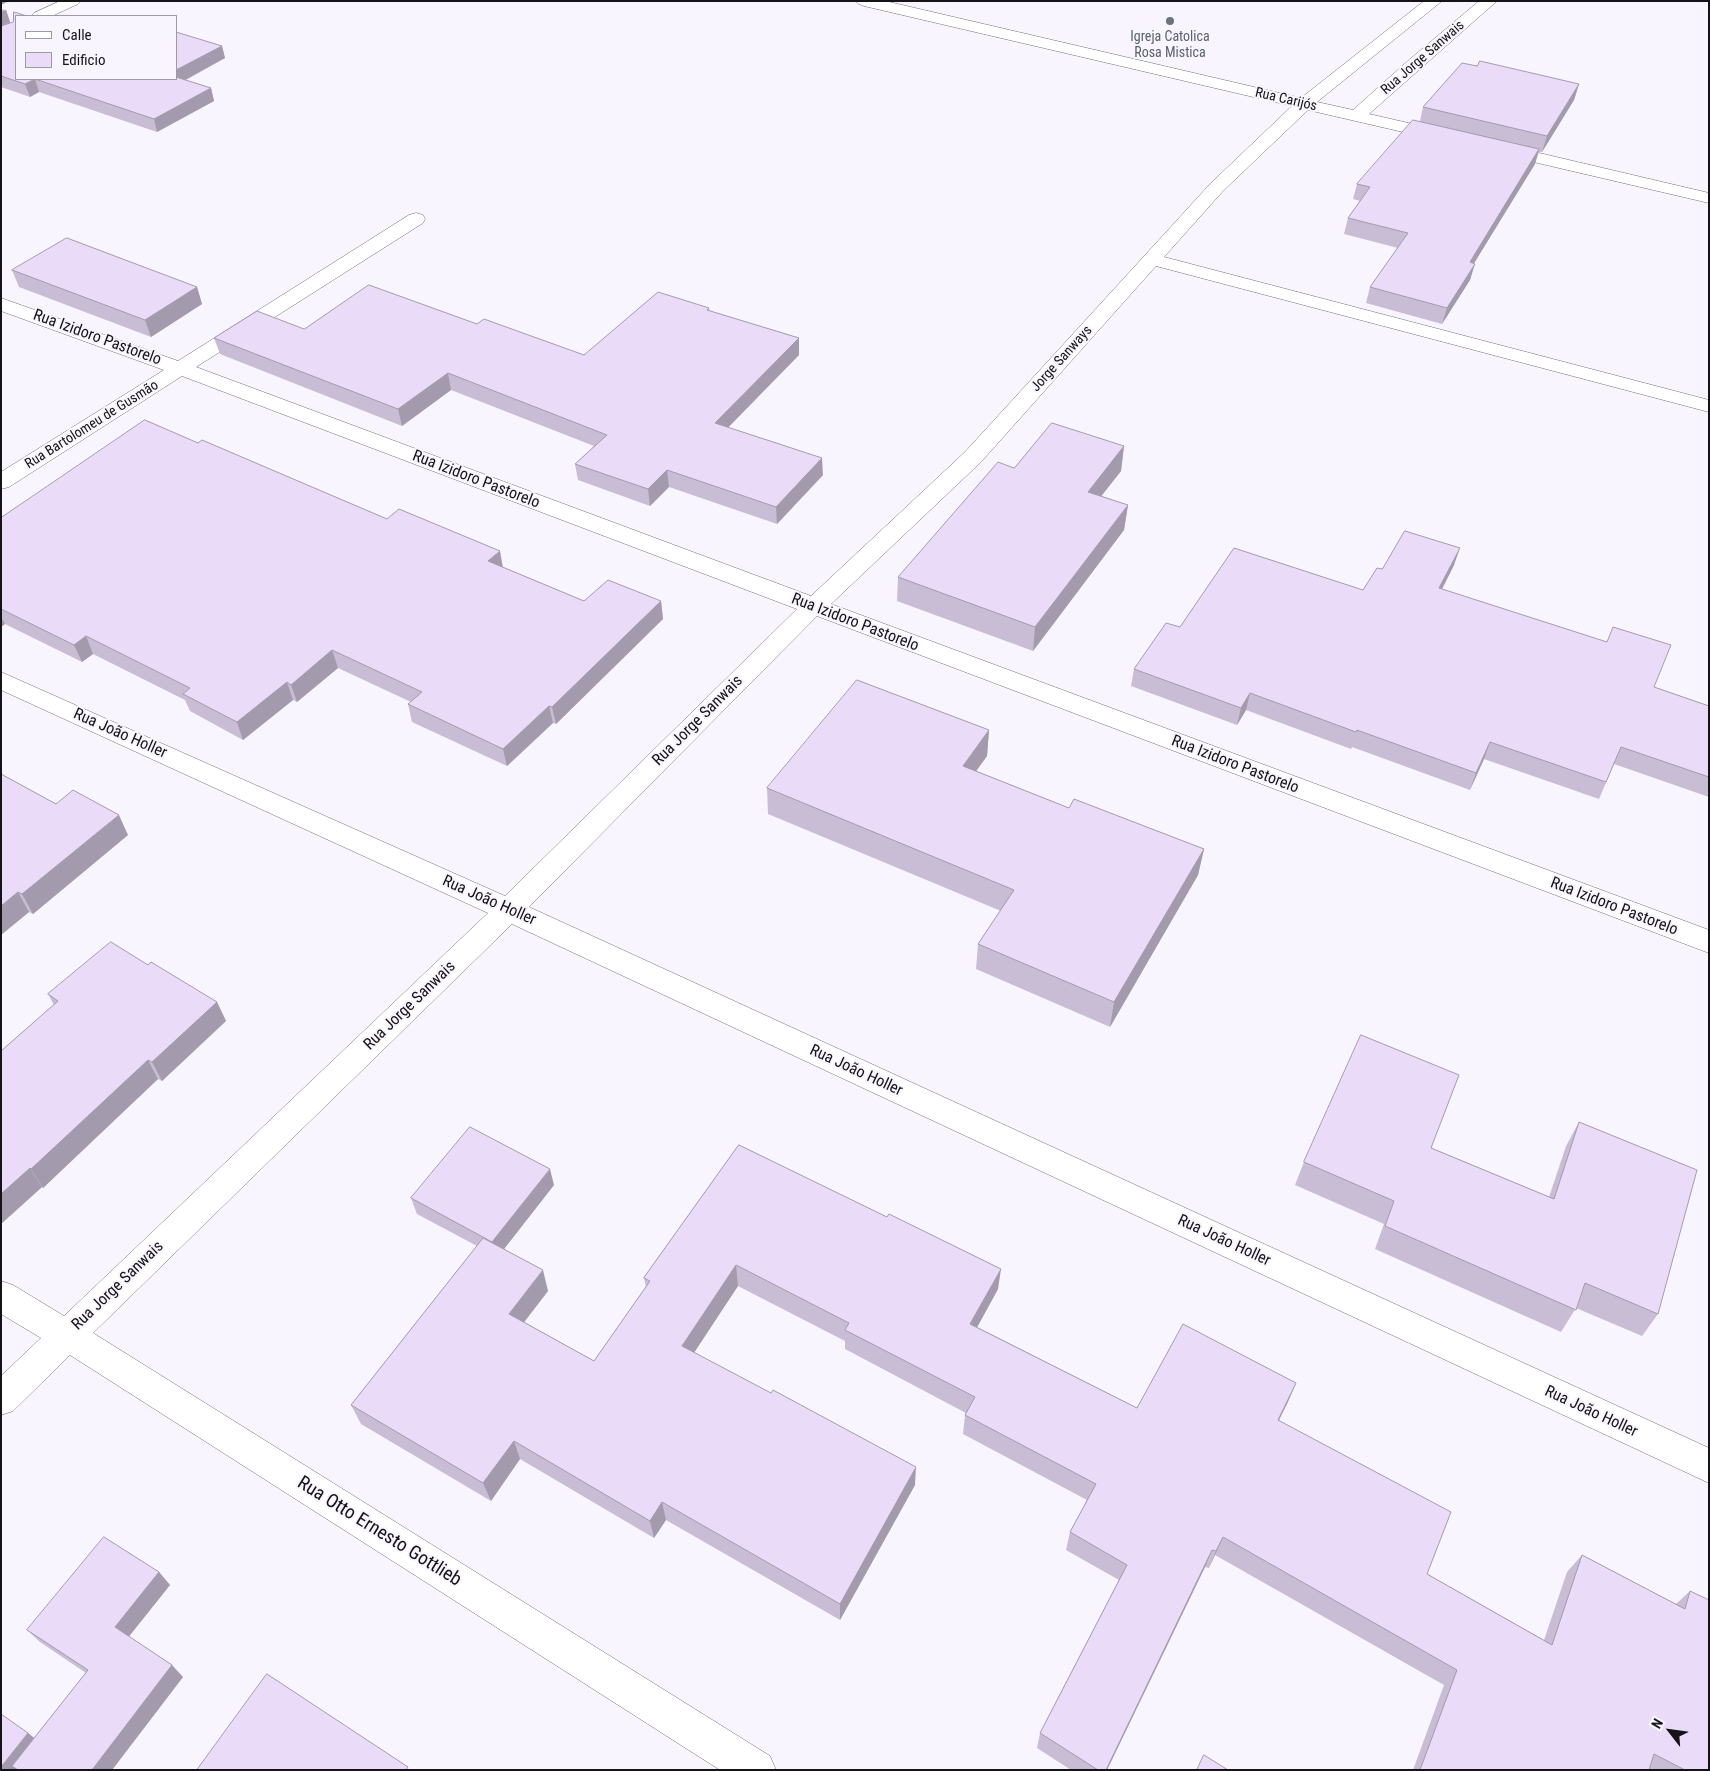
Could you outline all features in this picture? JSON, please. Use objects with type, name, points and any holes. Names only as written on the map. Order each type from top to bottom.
[{"type":"street","points":[[42,15],[73,1]]},
{"type":"street","name":"Rua Carijós","points":[[864,1],[1304,105],[1461,140]]},
{"type":"street","points":[[1304,105],[1434,1]]},
{"type":"street","name":"Rua Jorge Sanwais","points":[[1357,116],[1415,62],[1489,1]]},
{"type":"street","name":"Jorge Sanways","points":[[813,607],[973,457],[1217,187],[1304,105]]},
{"type":"street","points":[[1480,145],[1709,198]]},
{"type":"street","name":"Rua Bartolomeu de Gusmão","points":[[1,482],[416,219]]},
{"type":"street","points":[[1153,260],[1709,406]]},
{"type":"street","name":"Rua Izidoro Pastorelo","points":[[1,304],[182,369],[1709,942]]},
{"type":"street","name":"Rua Jorge Sanwais","points":[[1,1399],[509,910],[813,607]]},
{"type":"street","name":"Rua João Holler","points":[[1,680],[509,910],[1709,1466]]},
{"type":"street","name":"Rua Otto Ernesto Gottlieb","points":[[1,1296],[67,1335],[756,1770]]},
{"type":"building","points":[[14,12],[24,15],[15,15],[15,80],[33,80],[25,84],[1,76],[1,26],[13,22]]},
{"type":"building","points":[[178,33],[222,46],[178,69]]},
{"type":"building","points":[[1480,61],[1579,84],[1547,136],[1423,107],[1462,63],[1477,66]]},
{"type":"building","points":[[178,78],[211,88],[154,119],[38,80],[178,80]]},
{"type":"building","points":[[1413,120],[1539,149],[1470,262],[1475,264],[1447,308],[1370,287],[1408,233],[1348,218],[1370,187],[1357,184]]},
{"type":"building","points":[[67,238],[197,287],[145,320],[12,270]]},
{"type":"building","points":[[369,285],[477,324],[484,319],[584,355],[658,292],[709,308],[707,310],[799,338],[715,423],[822,458],[776,507],[667,470],[648,489],[575,464],[607,435],[448,373],[398,409],[214,338],[257,311],[304,329]]},
{"type":"building","points":[[145,420],[198,443],[202,440],[387,519],[399,509],[500,551],[488,561],[584,601],[608,580],[661,601],[552,707],[549,706],[503,749],[408,704],[422,692],[332,650],[291,685],[287,682],[237,722],[183,694],[190,688],[86,636],[74,645],[1,609],[1,518]]},
{"type":"building","points":[[1052,423],[1124,446],[1088,492],[1128,505],[1035,627],[898,577],[998,462],[1014,468]]},
{"type":"building","points":[[1405,531],[1460,548],[1439,588],[1607,642],[1613,627],[1671,645],[1654,687],[1709,706],[1709,777],[1621,747],[1606,782],[1490,742],[1476,773],[1250,693],[1241,708],[1134,669],[1166,623],[1180,627],[1234,548],[1363,590],[1377,568],[1382,569]]},
{"type":"building","points":[[857,680],[989,730],[963,766],[1069,808],[1074,799],[1204,849],[1114,1002],[978,944],[1014,890],[767,788]]},
{"type":"building","points":[[1,774],[56,804],[73,790],[119,815],[22,894],[18,892],[1,906]]},
{"type":"building","points":[[111,942],[148,965],[151,962],[217,1002],[152,1062],[148,1060],[31,1169],[1,1194],[1,1051],[58,1001],[48,994]]},
{"type":"building","points":[[1361,1035],[1459,1075],[1431,1148],[1554,1199],[1579,1122],[1697,1170],[1658,1314],[1585,1283],[1576,1310],[1385,1226],[1394,1201],[1304,1162]]},
{"type":"building","points":[[470,1127],[550,1169],[492,1242],[411,1198]]},
{"type":"building","points":[[739,1145],[887,1217],[889,1214],[1001,1269],[970,1324],[1137,1408],[1183,1324],[1296,1383],[1278,1420],[1451,1512],[1427,1574],[1552,1645],[1582,1555],[1685,1609],[1690,1591],[1709,1600],[1709,1770],[1685,1770],[1654,1754],[1649,1770],[1420,1770],[1457,1670],[1223,1537],[1216,1551],[1212,1550],[1106,1770],[1098,1770],[1040,1733],[1127,1565],[1070,1532],[1096,1484],[965,1415],[975,1397],[845,1330],[849,1323],[736,1265],[682,1346],[771,1393],[773,1390],[916,1467],[840,1604],[662,1502],[650,1521],[514,1441],[483,1483],[351,1405],[483,1238],[543,1270],[509,1314],[594,1361],[650,1281],[644,1278]]},
{"type":"building","points":[[104,1537],[159,1572],[115,1627],[172,1665],[92,1770],[18,1770],[12,1766],[88,1670],[27,1630]]},
{"type":"building","points":[[267,1674],[408,1767],[406,1770],[197,1770]]},
{"type":"building","points":[[1,1714],[28,1733],[1,1767]]},
{"type":"building","points":[[1204,1755],[1228,1770],[1197,1770]]},
{"type":"place","name":"Igreja Catolica Rosa Mistica","points":[[1170,21]]}]
